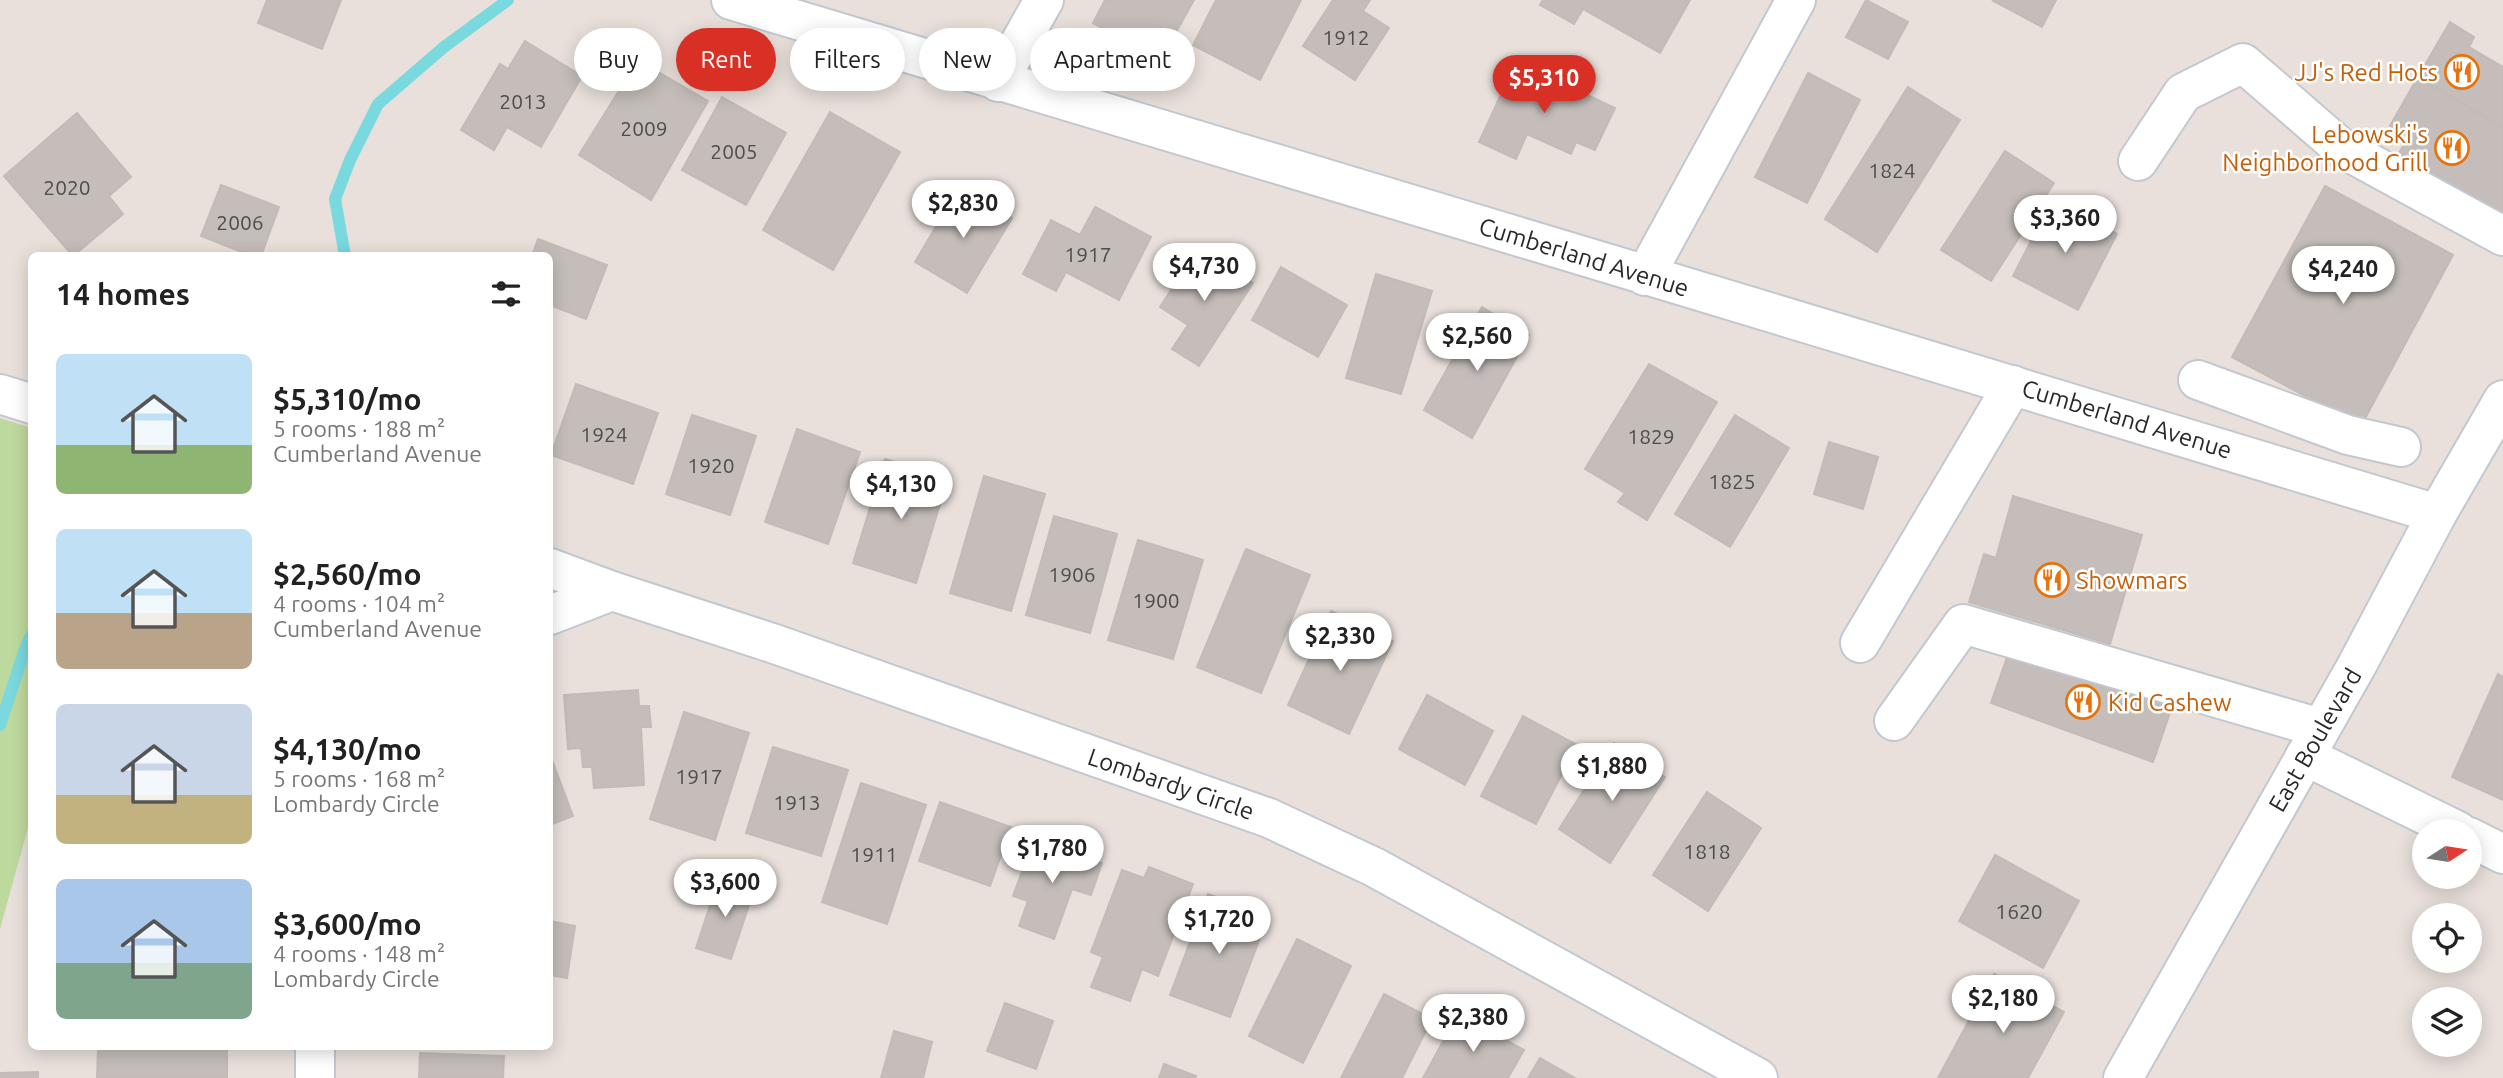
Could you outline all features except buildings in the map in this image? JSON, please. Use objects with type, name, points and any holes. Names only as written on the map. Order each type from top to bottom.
[{"type":"street","name":"Cumberland Avenue","points":[[731,0],[919,58]]},
{"type":"street","points":[[1016,50],[1044,0]]},
{"type":"street","points":[[1645,276],[1796,0]]},
{"type":"street","points":[[2138,161],[2183,93],[2243,62],[2340,147],[2503,236]]},
{"type":"street","name":"Cumberland Avenue","points":[[1016,87],[2437,514]]},
{"type":"street","points":[[2198,380],[2348,435],[2401,447]]},
{"type":"street","points":[[1860,642],[2013,385]]},
{"type":"street","points":[[0,394],[28,403]]},
{"type":"street","name":"East Boulevard","points":[[2123,1078],[2357,665],[2437,514],[2503,400]]},
{"type":"street","name":"Lombardy Circle","points":[[553,569],[612,592],[772,643],[1269,818],[1374,867],[1707,1066],[1758,1078]]},
{"type":"street","points":[[553,614],[612,592]]},
{"type":"street","points":[[1894,721],[1964,624],[2313,742],[2438,819]]},
{"type":"street","points":[[2482,843],[2503,853]]},
{"type":"street","points":[[315,1050],[315,1078]]},
{"type":"green space","points":[[0,418],[28,427],[28,828],[0,929]]},
{"type":"waterway","points":[[344,252],[335,199],[350,160],[378,104],[444,47],[508,0]]},
{"type":"waterway","points":[[0,725],[28,642]]},
{"type":"place","name":"JJ's Red Hots","points":[[2462,72]]},
{"type":"place","name":"Lebowski's Neighborhood Grill","points":[[2452,148]]},
{"type":"place","name":"Showmars","points":[[2052,580]]},
{"type":"place","name":"Kid Cashew","points":[[2083,702]]}]
